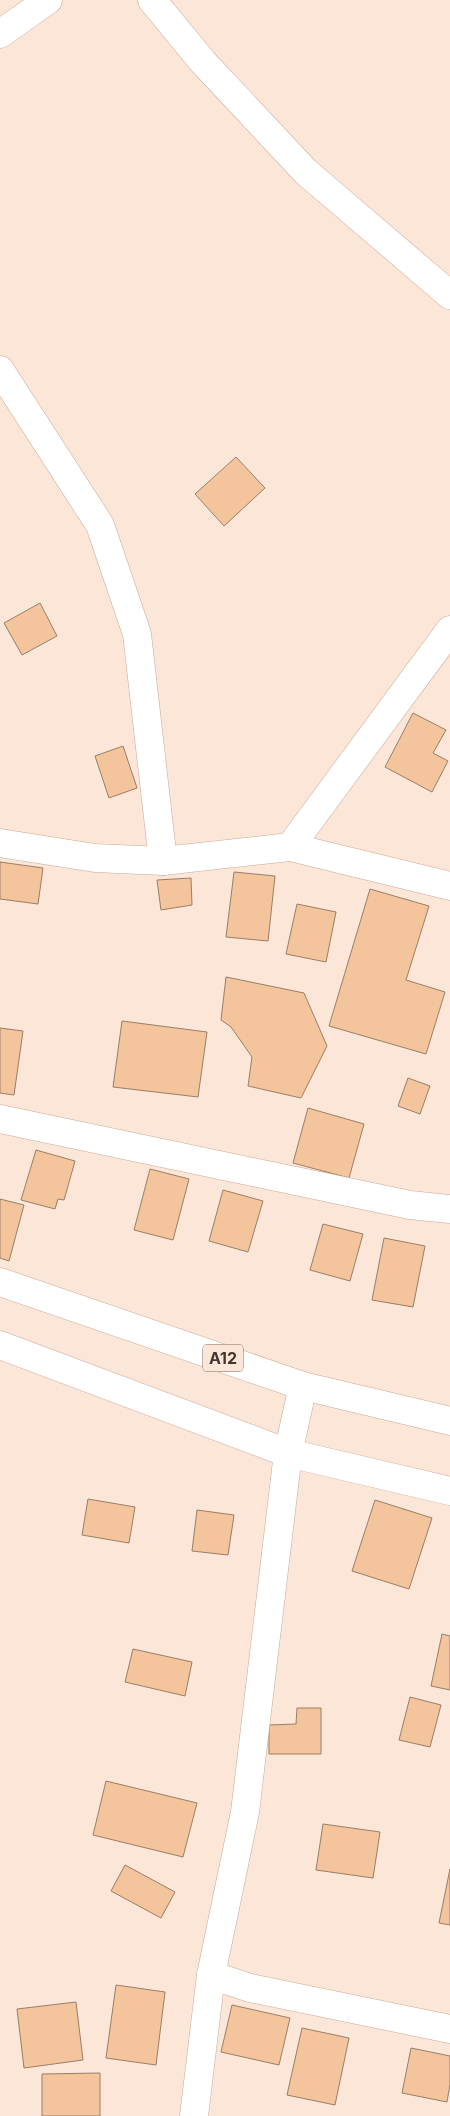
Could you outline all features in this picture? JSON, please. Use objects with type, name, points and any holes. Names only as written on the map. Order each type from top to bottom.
[{"type":"main road","points":[[0,34],[48,0]]},
{"type":"main road","points":[[152,0],[203,62],[306,172],[450,295]]},
{"type":"main road","points":[[0,370],[100,525],[137,634],[163,861]]},
{"type":"main road","points":[[290,847],[450,630]]},
{"type":"main road","points":[[0,843],[95,858],[163,861],[290,847],[450,886]]},
{"type":"main road","points":[[0,1118],[410,1205],[450,1210]]},
{"type":"main road","name":"A12","points":[[0,1282],[303,1386],[450,1420]]},
{"type":"main road","points":[[0,1345],[288,1453],[450,1491]]},
{"type":"main road","points":[[194,2116],[211,1975],[245,1812],[288,1453],[303,1386]]},
{"type":"main road","points":[[211,1975],[250,1988],[450,2029]]},
{"type":"building","points":[[236,457],[265,488],[224,526],[195,494]]},
{"type":"building","points":[[40,603],[57,636],[22,655],[4,623]]},
{"type":"building","points":[[413,713],[446,730],[433,753],[448,761],[432,792],[385,767]]},
{"type":"building","points":[[123,746],[137,788],[109,798],[95,756]]},
{"type":"building","points":[[0,862],[43,868],[38,904],[0,899]]},
{"type":"building","points":[[234,872],[275,876],[268,941],[226,937]]},
{"type":"building","points":[[191,878],[192,905],[161,910],[157,880]]},
{"type":"building","points":[[370,889],[429,906],[406,980],[445,992],[426,1054],[329,1026]]},
{"type":"building","points":[[297,904],[336,912],[326,962],[286,954]]},
{"type":"building","points":[[226,977],[304,993],[327,1046],[301,1098],[248,1086],[252,1057],[231,1027],[221,1020]]},
{"type":"building","points":[[122,1021],[207,1032],[198,1097],[113,1087]]},
{"type":"building","points":[[0,1028],[23,1031],[14,1095],[0,1093]]},
{"type":"building","points":[[408,1078],[430,1086],[420,1114],[398,1106]]},
{"type":"building","points":[[308,1108],[364,1124],[349,1178],[293,1163]]},
{"type":"building","points":[[36,1150],[75,1161],[64,1200],[58,1199],[55,1209],[21,1200]]},
{"type":"building","points":[[150,1169],[189,1179],[173,1240],[134,1230]]},
{"type":"building","points":[[223,1190],[263,1201],[248,1252],[209,1241]]},
{"type":"building","points":[[0,1199],[24,1205],[9,1261],[0,1258]]},
{"type":"building","points":[[323,1224],[363,1234],[350,1281],[310,1270]]},
{"type":"building","points":[[384,1238],[425,1246],[413,1307],[372,1300]]},
{"type":"building","points":[[88,1499],[135,1507],[129,1543],[82,1535]]},
{"type":"building","points":[[375,1500],[432,1518],[409,1589],[352,1571]]},
{"type":"building","points":[[197,1510],[234,1515],[228,1555],[192,1551]]},
{"type":"building","points":[[442,1634],[450,1636],[450,1690],[431,1686]]},
{"type":"building","points":[[133,1649],[192,1662],[185,1696],[125,1682]]},
{"type":"building","points":[[410,1697],[441,1705],[430,1747],[399,1740]]},
{"type":"building","points":[[297,1708],[321,1708],[321,1754],[269,1754],[269,1725],[296,1724]]},
{"type":"building","points":[[106,1781],[197,1803],[183,1857],[93,1835]]},
{"type":"building","points":[[323,1824],[380,1832],[373,1878],[316,1870]]},
{"type":"building","points":[[125,1865],[175,1892],[161,1918],[111,1891]]},
{"type":"building","points":[[450,1869],[450,1925],[439,1923]]},
{"type":"building","points":[[116,1985],[165,1992],[156,2065],[106,2058]]},
{"type":"building","points":[[76,2002],[83,2060],[24,2068],[17,2009]]},
{"type":"building","points":[[232,2005],[290,2018],[279,2065],[221,2052]]},
{"type":"building","points":[[302,2028],[349,2038],[335,2105],[287,2095]]},
{"type":"building","points":[[411,2048],[450,2056],[450,2084],[447,2102],[402,2093]]},
{"type":"building","points":[[100,2073],[100,2116],[42,2116],[42,2074]]}]
